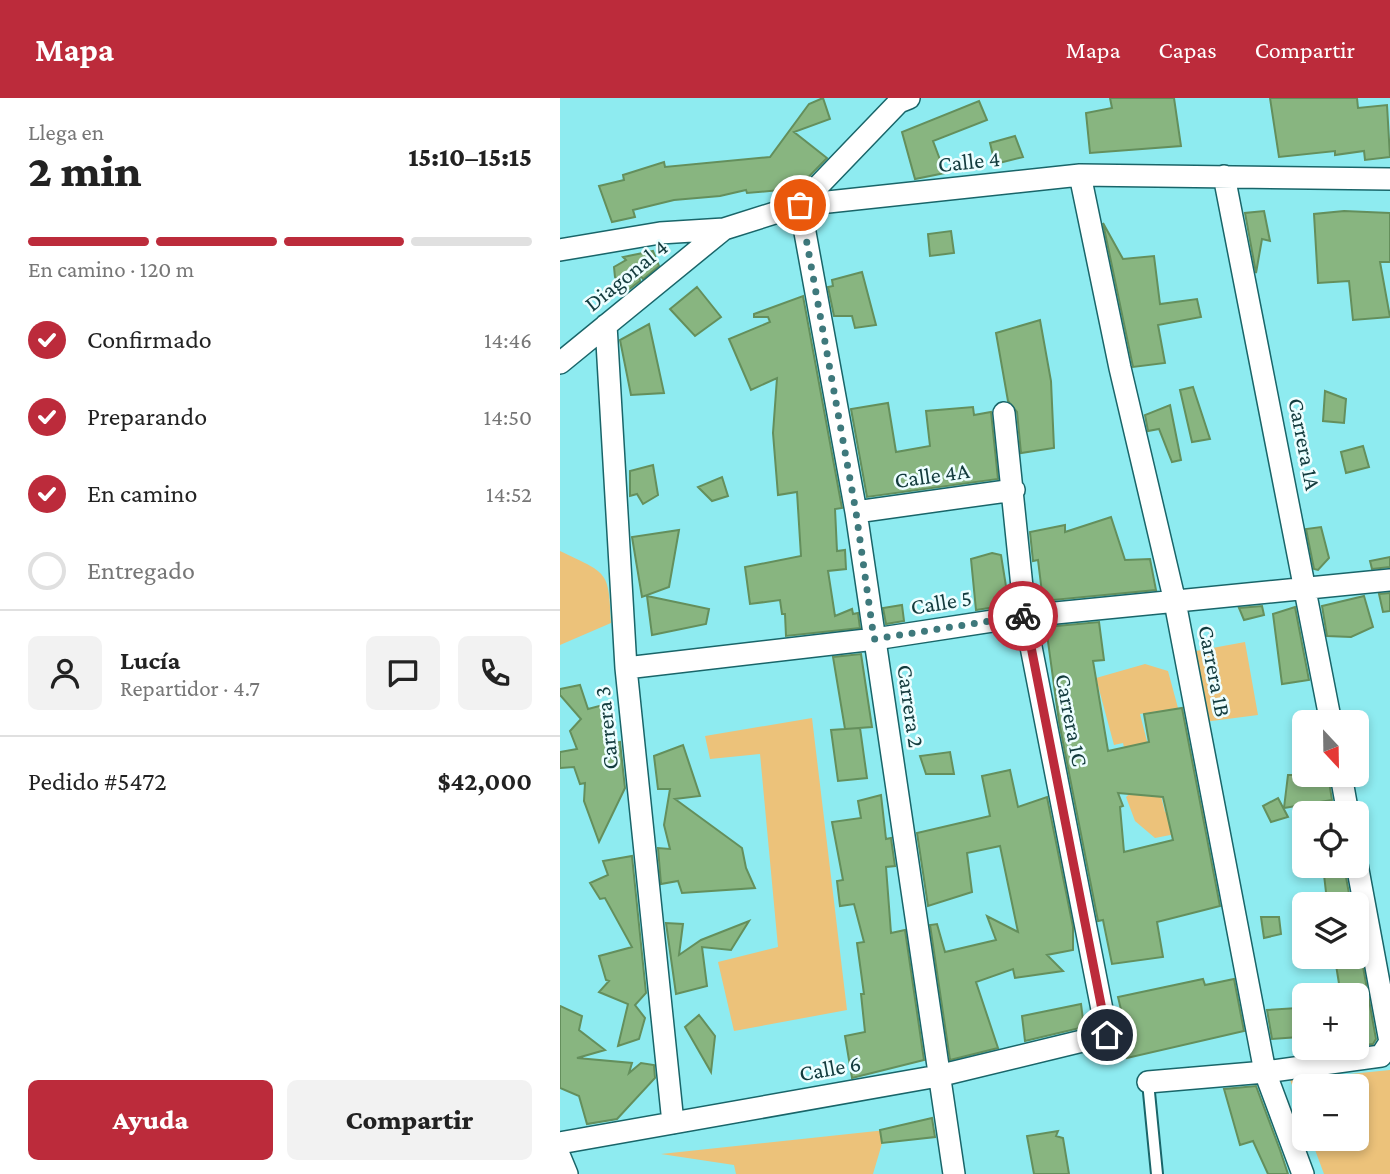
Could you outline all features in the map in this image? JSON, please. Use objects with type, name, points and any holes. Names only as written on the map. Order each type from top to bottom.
[{"type":"street","points":[[800,205],[899,102],[909,98]]},
{"type":"street","name":"Calle 4","points":[[560,250],[660,233],[724,229],[800,205],[1080,176],[1390,179]]},
{"type":"street","name":"Carrera 1B","points":[[1080,176],[1120,368],[1175,601],[1265,1072],[1303,1174]]},
{"type":"street","name":"Carrera 1A","points":[[1224,176],[1307,587],[1329,710]]},
{"type":"street","name":"Carrera 2","points":[[800,205],[856,512],[954,1174]]},
{"type":"street","name":"Diagonal 4","points":[[560,363],[724,229]]},
{"type":"street","name":"Carrera 3","points":[[606,326],[626,668],[673,1123]]},
{"type":"street","name":"Carrera 1C","points":[[1004,413],[1025,616],[1107,1035]]},
{"type":"street","name":"Calle 4A","points":[[856,512],[1014,490]]},
{"type":"street","name":"Calle 5","points":[[626,668],[874,639],[1025,616],[1390,580]]},
{"type":"street","points":[[1148,1082],[1265,1072],[1381,1056],[1390,1042],[1360,878]]},
{"type":"street","name":"Calle 6","points":[[560,1143],[938,1076],[1107,1035]]},
{"type":"street","points":[[560,1157],[567,1174]]},
{"type":"lane","points":[[1148,1082],[1157,1174]]},
{"type":"shaded area","points":[[560,551],[588,564],[602,575],[609,592],[611,623],[560,645]]},
{"type":"shaded area","points":[[1245,642],[1258,715],[1204,722],[1196,651]]},
{"type":"shaded area","points":[[1145,664],[1168,671],[1178,708],[1140,714],[1165,812],[1202,804],[1206,828],[1155,838],[1135,821],[1126,797],[1134,790],[1123,743],[1114,745],[1096,678]]},
{"type":"shaded area","points":[[812,718],[847,1010],[734,1031],[718,962],[778,947],[760,754],[710,759],[705,736]]},
{"type":"shaded area","points":[[1390,1070],[1390,1174],[1324,1174],[1315,1151],[1369,1151],[1369,1074],[1350,1074]]},
{"type":"shaded area","points":[[886,1130],[873,1174],[736,1174],[734,1165],[661,1154]]},
{"type":"building","points":[[823,98],[830,119],[794,132],[827,158],[793,193],[784,196],[780,190],[747,193],[746,190],[720,196],[674,200],[633,210],[635,217],[612,222],[599,186],[624,180],[623,175],[664,162],[665,167],[770,157],[809,104]]},
{"type":"building","points":[[1110,98],[1174,98],[1181,146],[1090,153],[1086,113],[1112,108]]},
{"type":"building","points":[[1270,98],[1357,98],[1358,108],[1387,105],[1390,157],[1365,160],[1364,151],[1335,155],[1335,151],[1279,157]]},
{"type":"building","points":[[979,101],[987,120],[933,141],[945,173],[915,179],[902,132]]},
{"type":"building","points":[[1015,136],[1023,157],[995,164],[990,143]]},
{"type":"building","points":[[1264,211],[1270,241],[1262,239],[1256,273],[1245,213]]},
{"type":"building","points":[[1344,211],[1390,213],[1390,262],[1380,262],[1390,317],[1353,320],[1349,281],[1318,283],[1314,214]]},
{"type":"building","points":[[1103,223],[1123,259],[1154,256],[1160,304],[1197,299],[1201,317],[1158,325],[1165,363],[1133,367]]},
{"type":"building","points":[[951,231],[954,253],[930,256],[928,234]]},
{"type":"building","points":[[653,251],[659,266],[643,279],[639,274],[640,281],[627,291],[615,277],[614,267],[626,260],[623,257]]},
{"type":"building","points":[[862,272],[876,325],[855,328],[852,316],[834,316],[828,287],[833,286],[832,280]]},
{"type":"building","points":[[697,287],[721,317],[695,336],[670,309]]},
{"type":"building","points":[[803,296],[842,508],[835,509],[837,551],[845,550],[846,569],[828,571],[835,616],[852,609],[853,614],[858,613],[860,628],[786,636],[785,614],[782,614],[780,600],[750,604],[745,567],[801,556],[797,492],[778,495],[773,433],[777,378],[751,390],[729,339],[770,322],[768,317],[754,317],[754,314]]},
{"type":"building","points":[[1040,320],[1051,381],[1054,448],[1021,453],[1017,412],[1008,401],[996,333]]},
{"type":"building","points":[[649,324],[664,393],[631,395],[620,340]]},
{"type":"building","points":[[1193,387],[1210,439],[1192,442],[1180,390]]},
{"type":"building","points":[[1325,391],[1346,399],[1344,423],[1323,421]]},
{"type":"building","points":[[888,403],[896,452],[930,446],[926,411],[973,407],[974,415],[991,412],[998,479],[867,497],[851,409]]},
{"type":"building","points":[[1170,405],[1181,460],[1172,462],[1159,429],[1148,431],[1145,415]]},
{"type":"building","points":[[1363,446],[1369,467],[1346,473],[1341,452]]},
{"type":"building","points":[[653,465],[658,495],[643,504],[637,494],[630,496],[630,471]]},
{"type":"building","points":[[722,477],[728,496],[712,501],[698,487]]},
{"type":"building","points":[[1111,517],[1125,560],[1150,559],[1156,590],[1043,601],[1038,560],[1033,561],[1030,532],[1065,525],[1065,532]]},
{"type":"building","points":[[1321,527],[1329,558],[1318,570],[1314,569],[1306,529]]},
{"type":"building","points":[[679,530],[669,587],[642,597],[632,537]]},
{"type":"building","points":[[992,553],[1001,555],[1009,605],[976,610],[971,559]]},
{"type":"building","points":[[1390,557],[1390,567],[1372,569],[1370,561]]},
{"type":"building","points":[[1390,593],[1390,611],[1383,612],[1379,594]]},
{"type":"building","points":[[647,596],[709,609],[706,624],[652,635]]},
{"type":"building","points":[[1364,596],[1373,627],[1351,637],[1327,636],[1322,606]]},
{"type":"building","points":[[902,605],[904,621],[886,624],[883,608]]},
{"type":"building","points":[[1262,606],[1264,615],[1244,620],[1239,608]]},
{"type":"building","points":[[1295,607],[1309,680],[1282,684],[1273,614]]},
{"type":"building","points":[[1099,622],[1104,660],[1093,661],[1108,751],[1149,742],[1144,714],[1182,708],[1220,906],[1157,922],[1163,957],[1112,964],[1103,920],[1098,921],[1059,722],[1046,627]],"holes":[[[1118,793],[1163,797],[1173,840],[1124,852],[1120,807],[1123,806]]]},
{"type":"building","points":[[861,654],[872,727],[845,729],[833,657]]},
{"type":"building","points":[[580,685],[588,709],[603,705],[603,727],[609,744],[620,742],[625,788],[599,842],[584,801],[585,783],[580,784],[574,767],[560,768],[560,752],[577,749],[570,731],[581,719],[560,695],[560,689]]},
{"type":"building","points":[[860,728],[867,778],[838,781],[831,730]]},
{"type":"building","points":[[683,745],[700,796],[675,799],[742,848],[746,868],[755,888],[682,893],[678,881],[661,884],[658,848],[670,849],[664,825],[670,789],[658,789],[654,756]]},
{"type":"building","points":[[950,752],[954,774],[926,774],[920,756]]},
{"type":"building","points":[[1010,770],[1018,807],[1047,797],[1073,927],[1073,950],[1047,955],[1063,971],[1015,978],[1013,969],[976,982],[998,1048],[950,1060],[930,925],[937,924],[945,952],[996,940],[987,916],[1018,932],[1000,846],[967,853],[972,892],[928,906],[917,833],[990,816],[982,776]]},
{"type":"building","points":[[1288,775],[1292,775],[1292,788],[1330,788],[1332,800],[1292,801],[1292,807],[1284,808]]},
{"type":"building","points":[[881,795],[886,839],[891,838],[895,866],[886,867],[891,933],[905,930],[924,1060],[852,1078],[845,1036],[865,1032],[861,994],[864,994],[857,943],[864,942],[854,904],[840,906],[837,881],[843,880],[832,822],[861,818],[858,801]]},
{"type":"building","points":[[1278,798],[1288,817],[1271,822],[1263,806]]},
{"type":"building","points":[[632,856],[646,993],[635,1005],[645,1018],[639,1039],[618,1046],[628,1004],[599,992],[609,981],[606,980],[599,956],[632,947],[605,898],[600,899],[590,883],[608,875],[603,861]]},
{"type":"building","points":[[1324,878],[1346,878],[1349,892],[1326,892]]},
{"type":"building","points":[[1261,917],[1279,917],[1281,934],[1264,938]]},
{"type":"building","points":[[749,921],[731,950],[702,947],[707,986],[676,994],[666,923],[683,924],[679,955],[701,940]]},
{"type":"building","points":[[1337,969],[1363,969],[1366,983],[1339,983]]},
{"type":"building","points":[[1203,979],[1205,985],[1234,979],[1244,1031],[1127,1058],[1128,1039],[1118,997]]},
{"type":"building","points":[[1369,1000],[1376,1039],[1369,1044]]},
{"type":"building","points":[[1081,1004],[1084,1027],[1025,1041],[1022,1016]]},
{"type":"building","points":[[560,1006],[582,1016],[579,1030],[605,1050],[577,1058],[632,1063],[629,1073],[641,1063],[654,1065],[655,1078],[617,1119],[587,1124],[579,1096],[560,1088]]},
{"type":"building","points":[[1292,1008],[1292,1038],[1272,1039],[1267,1010]]},
{"type":"building","points":[[699,1015],[715,1036],[711,1072],[685,1027]]},
{"type":"building","points":[[1256,1086],[1288,1174],[1268,1174],[1253,1141],[1240,1145],[1224,1089]]},
{"type":"building","points":[[932,1118],[935,1137],[882,1143],[880,1130]]},
{"type":"building","points":[[1058,1131],[1056,1136],[1063,1138],[1069,1174],[1034,1174],[1027,1136]]},
{"type":"way so far","points":[[800,205],[820,302],[856,512],[874,639],[1023,616]]},
{"type":"route","points":[[1023,616],[1107,1035]]}]
